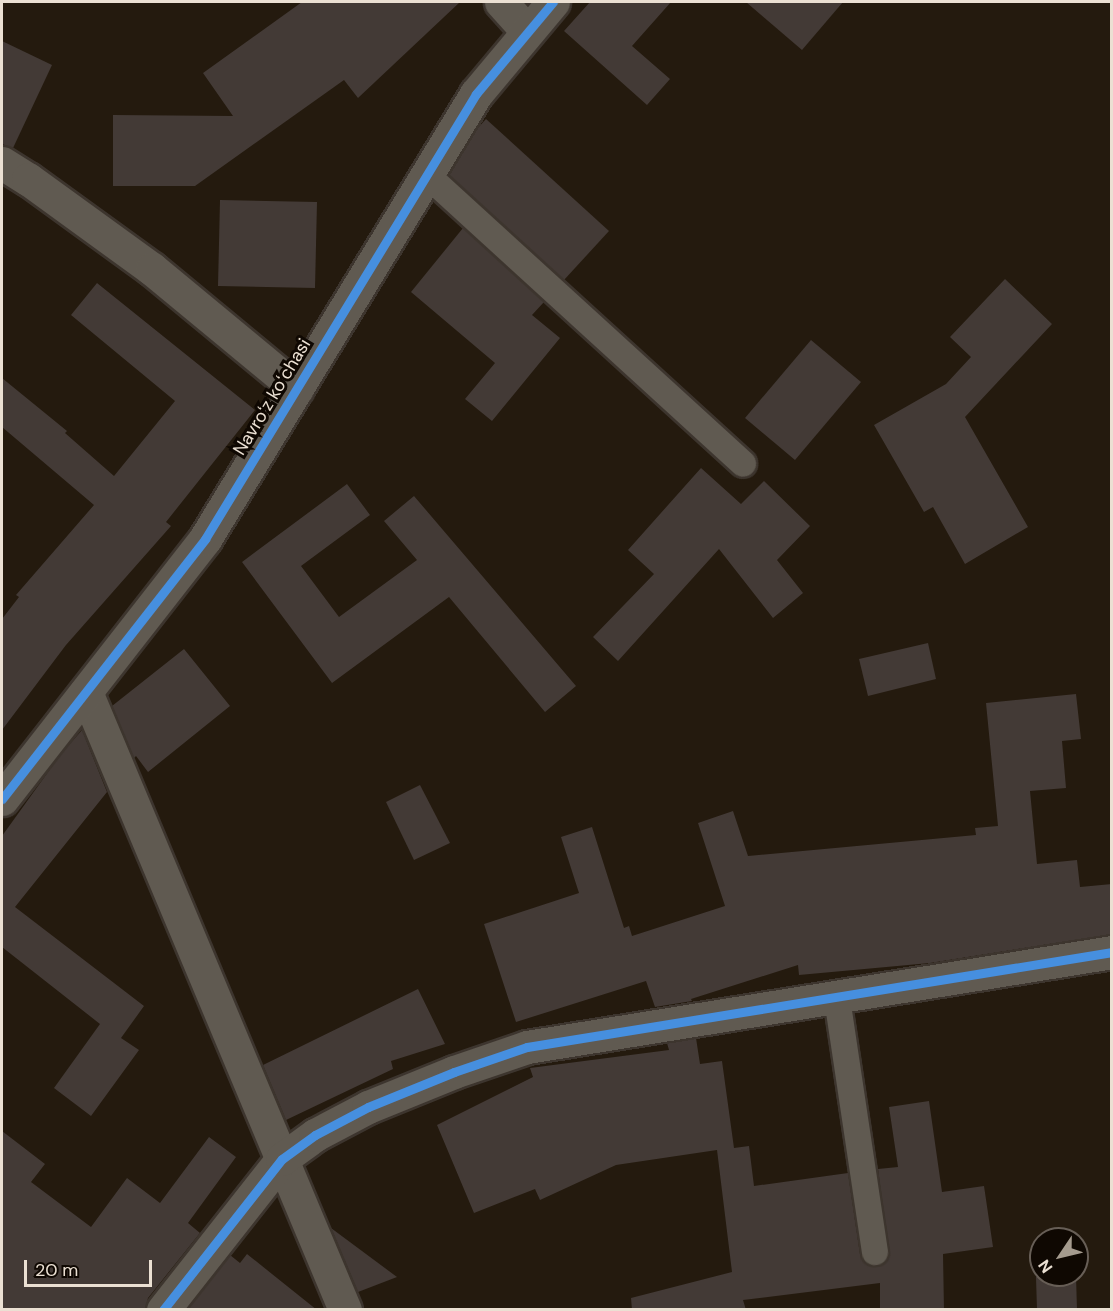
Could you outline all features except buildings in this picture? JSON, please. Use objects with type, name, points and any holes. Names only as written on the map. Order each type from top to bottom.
[{"type":"street","points":[[501,2],[527,31]]},
{"type":"street","name":"Navroʻz koʻchasi","points":[[2,799],[205,539],[476,94],[553,2]]},
{"type":"street","points":[[2,164],[28,179],[152,269],[297,389]]},
{"type":"street","points":[[86,692],[345,1310]]},
{"type":"street","points":[[163,1310],[282,1159],[315,1135],[368,1107],[454,1072],[527,1047],[1112,952]]},
{"type":"lane","points":[[427,175],[742,464]]},
{"type":"lane","points":[[837,998],[875,1252]]},
{"type":"cycle path","points":[[2,799],[205,539],[476,94],[553,2]]},
{"type":"cycle path","points":[[163,1310],[282,1159],[315,1135],[368,1107],[454,1072],[527,1047],[1112,952]]}]
